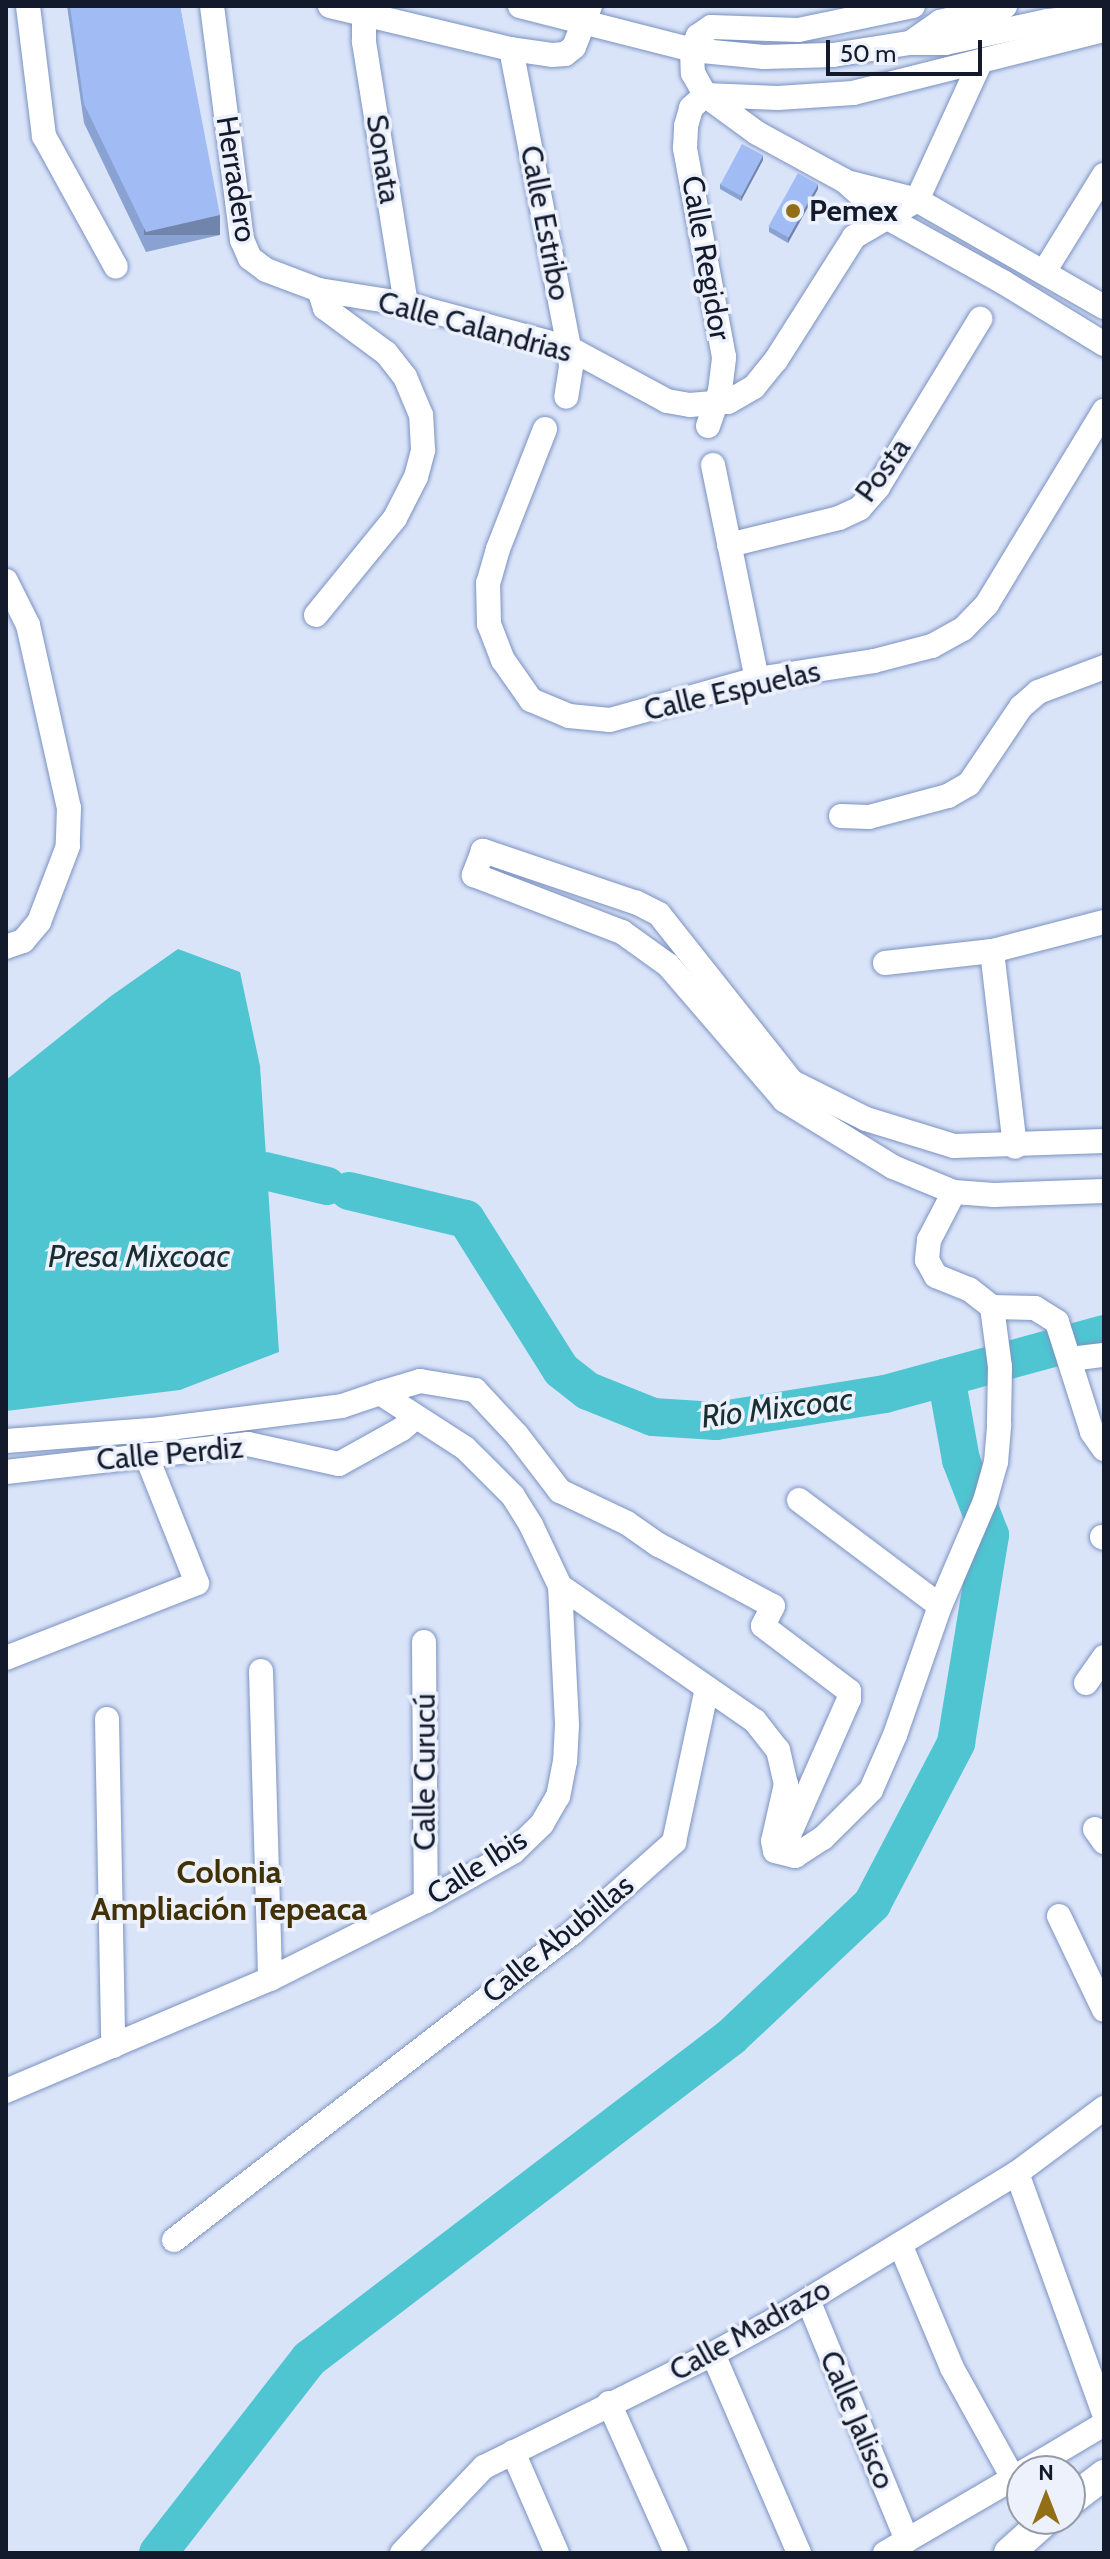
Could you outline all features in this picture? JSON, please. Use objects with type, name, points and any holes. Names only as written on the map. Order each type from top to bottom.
[{"type":"main road","points":[[1086,2489],[1104,2475]]},
{"type":"main road","points":[[1009,2553],[1029,2535]]},
{"type":"street","points":[[28,6],[44,136],[116,267]]},
{"type":"street","name":"Herradero","points":[[212,6],[242,240],[250,258],[266,270],[319,290]]},
{"type":"street","points":[[330,6],[511,49],[565,54],[574,47],[587,14]]},
{"type":"street","points":[[520,6],[587,14],[692,50],[735,56],[798,57],[870,51],[910,43],[945,43],[1048,21],[1104,15]]},
{"type":"street","points":[[913,6],[798,30],[720,25],[698,36],[692,50],[693,73],[705,95],[757,133],[845,181],[884,216],[1003,282],[1104,344]]},
{"type":"street","points":[[910,43],[940,22],[1005,6]]},
{"type":"street","name":"Sonata","points":[[364,13],[364,42],[406,304]]},
{"type":"street","points":[[705,95],[778,98],[853,93],[1104,30]]},
{"type":"street","name":"Calle Estribo","points":[[511,49],[569,348],[571,367],[566,397]]},
{"type":"street","points":[[713,415],[762,379],[854,237],[884,216],[917,200],[981,61]]},
{"type":"street","name":"Calle Regidor","points":[[705,95],[691,108],[685,148],[724,357],[713,415]]},
{"type":"street","points":[[1044,272],[1104,175]]},
{"type":"street","points":[[845,181],[917,200],[1104,307]]},
{"type":"street","points":[[316,615],[395,518],[416,477],[423,450],[421,415],[405,377],[386,353],[325,308],[319,290]]},
{"type":"street","name":"Calle Calandrias","points":[[319,290],[406,304],[569,348],[667,401],[713,415]]},
{"type":"street","name":"Posta","points":[[729,545],[839,518],[860,508],[878,487],[980,319]]},
{"type":"street","name":"Calle Espuelas","points":[[545,429],[498,549],[488,583],[489,624],[503,660],[531,700],[569,716],[610,720],[757,679],[874,661],[932,646],[963,629],[987,604],[1104,411]]},
{"type":"street","points":[[713,465],[757,679]]},
{"type":"street","points":[[6,581],[28,625],[69,808],[68,846],[39,922],[23,941],[6,947]]},
{"type":"street","points":[[841,816],[869,817],[948,796],[969,784],[1021,707],[1038,692],[1104,667]]},
{"type":"street","points":[[1104,1141],[1015,1147],[954,1146],[866,1119],[792,1082],[659,914],[637,903],[483,851],[474,875],[622,932],[668,965],[784,1100],[893,1167],[954,1192],[994,1195],[1104,1191]]},
{"type":"street","points":[[885,963],[992,951],[1104,922]]},
{"type":"street","points":[[992,951],[1015,1147]]},
{"type":"street","points":[[954,1192],[929,1240],[927,1260],[936,1276],[969,1289],[992,1308],[1035,1308],[1057,1322],[1092,1432],[1104,1449]]},
{"type":"street","points":[[560,1586],[755,1721],[778,1750],[786,1784],[783,1811],[773,1841],[775,1851],[795,1856],[823,1838],[871,1790],[895,1735],[940,1606],[985,1501],[996,1462],[1000,1367],[992,1308]]},
{"type":"street","points":[[1070,1358],[1104,1355]]},
{"type":"street","points":[[398,1405],[420,1381],[475,1390],[517,1435],[560,1491],[627,1523],[659,1545],[773,1606],[763,1626],[846,1686],[849,1699],[781,1853]]},
{"type":"street","name":"Calle Perdiz","points":[[6,1441],[161,1429],[342,1406],[398,1405],[402,1429],[339,1464],[248,1444],[6,1472]]},
{"type":"street","name":"Calle Ibis","points":[[6,2091],[270,1979],[426,1901],[513,1852],[542,1824],[558,1796],[565,1761],[567,1725],[560,1586],[513,1496],[465,1448],[398,1405]]},
{"type":"street","points":[[6,1657],[197,1583],[146,1455]]},
{"type":"street","points":[[799,1500],[940,1606]]},
{"type":"street","name":"Calle Curucú","points":[[424,1642],[426,1901]]},
{"type":"street","points":[[1086,1683],[1104,1657]]},
{"type":"street","points":[[261,1671],[270,1979]]},
{"type":"street","name":"Calle Abubillas","points":[[174,2240],[572,1933],[674,1842],[707,1688]]},
{"type":"street","points":[[107,1719],[113,2046]]},
{"type":"street","points":[[1059,1916],[1104,2010]]},
{"type":"street","name":"Calle Madrazo","points":[[402,2553],[424,2543],[484,2467],[713,2354],[808,2300],[1017,2173],[1104,2108]]},
{"type":"street","points":[[1017,2173],[1104,2413]]},
{"type":"street","points":[[900,2244],[952,2368],[1008,2455]]},
{"type":"street","name":"Calle Jalisco","points":[[808,2300],[907,2540]]},
{"type":"street","points":[[713,2354],[799,2553]]},
{"type":"street","points":[[609,2403],[676,2553]]},
{"type":"street","points":[[1052,2455],[1104,2424]]},
{"type":"street","points":[[513,2452],[557,2553]]},
{"type":"street","points":[[885,2553],[1006,2482]]},
{"type":"water","name":"Presa Mixcoac","points":[[178,949],[240,972],[260,1066],[279,1352],[180,1390],[6,1411],[6,1080],[111,996]]},
{"type":"building","points":[[70,6],[180,6],[220,215],[146,232],[84,104]]},
{"type":"building","name":"Pemex","points":[[742,144],[763,155],[742,196],[720,185]]},
{"type":"building","name":"Pemex","points":[[798,173],[818,184],[789,238],[768,226]]},
{"type":"waterway","name":"Río Mixcoac","points":[[265,1171],[327,1186]]},
{"type":"waterway","name":"Río Mixcoac","points":[[349,1191],[466,1219],[561,1370],[588,1391],[653,1417],[716,1421],[885,1394],[1104,1334]]},
{"type":"waterway","points":[[158,2553],[309,2359],[731,2037],[872,1904],[956,1743],[990,1535],[961,1460],[946,1377]]},
{"type":"place","name":"Pemex","points":[[793,211]]},
{"type":"district","name":"Colonia Ampliación Tepeaca","points":[[229,1892]]}]
